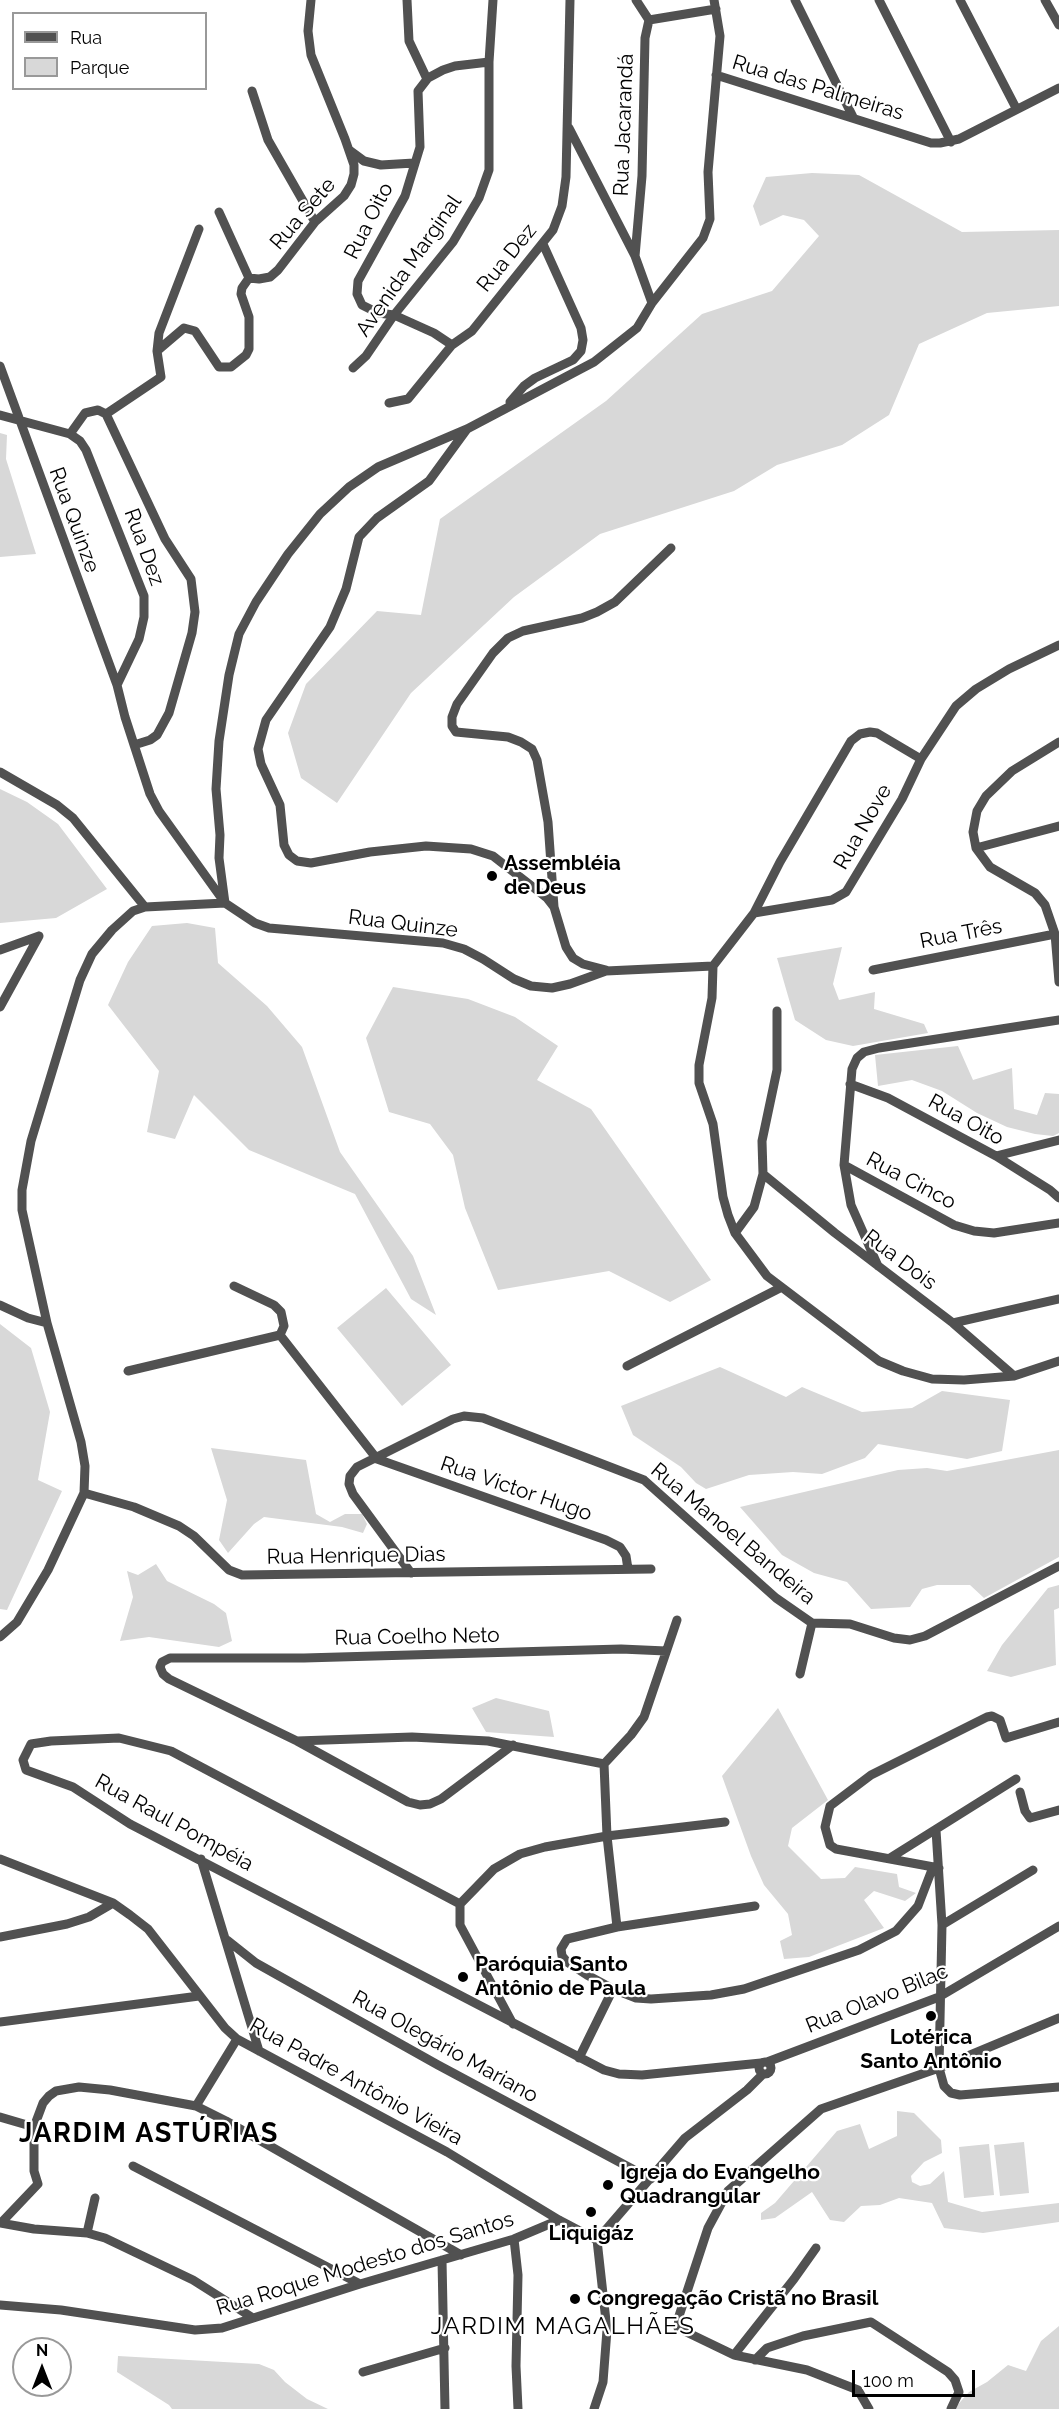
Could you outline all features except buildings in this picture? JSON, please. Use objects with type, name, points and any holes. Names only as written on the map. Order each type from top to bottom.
[{"type":"street","name":"Rua Sete","points":[[249,278],[270,277],[278,270],[315,222],[344,196],[351,185],[354,165],[311,55],[308,31],[311,0]]},
{"type":"street","points":[[407,0],[409,40],[427,79],[454,66],[489,62]]},
{"type":"street","name":"Avenida Marginal","points":[[353,368],[366,356],[394,315],[453,242],[479,198],[489,170],[489,62],[493,0]]},
{"type":"street","name":"Rua Dez","points":[[389,403],[408,399],[452,345],[472,331],[553,230],[562,206],[568,126],[570,0]]},
{"type":"street","points":[[636,0],[649,20],[715,4],[720,36],[716,75]]},
{"type":"street","points":[[795,0],[853,117]]},
{"type":"street","points":[[879,0],[951,141],[1059,88]]},
{"type":"street","points":[[960,0],[1016,108]]},
{"type":"street","points":[[1045,0],[1059,25]]},
{"type":"street","name":"Rua Jacarandá","points":[[635,256],[642,176],[645,39],[649,20]]},
{"type":"street","name":"Rua das Palmeiras","points":[[225,903],[219,858],[220,835],[216,789],[219,741],[229,675],[239,634],[256,602],[288,554],[320,514],[349,487],[378,467],[467,429],[594,362],[637,328],[652,303],[703,238],[710,219],[708,172],[716,75],[931,143],[951,141]]},
{"type":"street","name":"Rua Oito","points":[[394,315],[378,313],[362,305],[357,294],[358,281],[405,196],[420,147],[418,91],[427,79]]},
{"type":"street","points":[[252,91],[268,140],[315,222]]},
{"type":"street","points":[[568,126],[635,256],[652,303]]},
{"type":"street","points":[[347,150],[364,161],[381,165],[414,163]]},
{"type":"street","points":[[157,351],[184,328],[195,331],[219,367],[231,367],[249,350],[249,317],[241,294],[249,278],[219,212]]},
{"type":"street","points":[[106,414],[161,377],[157,351],[159,333],[199,229]]},
{"type":"street","points":[[506,407],[524,386],[535,378],[573,360],[581,351],[581,328],[543,244]]},
{"type":"street","points":[[394,315],[434,333],[452,345]]},
{"type":"street","name":"Rua Quinze","points":[[0,366],[117,685]]},
{"type":"street","points":[[0,415],[70,434],[85,413],[98,410],[106,414],[165,539],[191,579],[194,597],[192,633],[169,713],[157,735],[134,745]]},
{"type":"street","points":[[467,429],[429,481],[377,518],[359,537],[346,589],[330,627],[266,720],[258,749],[261,764],[280,805],[284,845],[289,855],[297,861],[311,863],[370,852],[426,846],[471,849],[494,856],[547,898],[554,907]]},
{"type":"street","name":"Rua Dez","points":[[70,434],[80,441],[86,450],[144,596],[144,617],[139,639],[117,685]]},
{"type":"street","points":[[671,548],[615,602],[597,612],[582,618],[523,631],[508,638],[493,652],[457,704],[452,717],[452,726],[456,732],[508,737],[532,749],[537,760],[548,822],[554,907],[566,947],[573,958],[583,964],[606,971],[713,966]]},
{"type":"street","points":[[1059,645],[1009,669],[976,689],[956,706],[921,759],[877,733],[860,734],[851,741],[780,862],[754,913],[713,966],[712,998],[699,1065],[699,1083],[713,1124],[723,1197],[735,1233],[752,1258],[780,1288],[879,1361],[932,1379],[964,1380],[1014,1376],[1059,1361]]},
{"type":"street","points":[[117,685],[134,745],[159,811],[225,903]]},
{"type":"street","points":[[1059,742],[1012,771],[986,796],[977,811],[973,832],[976,848],[990,867],[1035,893],[1050,914],[1055,934],[1059,982]]},
{"type":"street","name":"Rua Nove","points":[[754,913],[832,900],[846,892],[902,799],[921,759]]},
{"type":"street","points":[[0,772],[48,800],[73,818],[145,907]]},
{"type":"street","points":[[976,848],[1059,826]]},
{"type":"street","points":[[0,1637],[17,1622],[48,1570],[84,1493],[85,1466],[81,1442],[47,1323],[22,1210],[22,1190],[31,1141],[80,980],[92,954],[133,911],[145,907],[225,903]]},
{"type":"street","name":"Rua Quinze","points":[[225,903],[255,923],[269,928],[443,943],[473,954],[514,979],[531,986],[552,988],[606,971]]},
{"type":"street","name":"Rua Três","points":[[873,970],[1055,934]]},
{"type":"street","points":[[0,950],[39,936],[0,1007]]},
{"type":"street","points":[[735,1233],[754,1207],[763,1174],[762,1141],[777,1070],[777,1011]]},
{"type":"street","name":"Rua Cinco","points":[[1059,1020],[864,1052],[854,1064],[850,1084],[844,1165],[954,1224],[974,1231],[994,1233],[1059,1222]]},
{"type":"street","name":"Rua Oito","points":[[850,1084],[888,1098],[996,1155],[1059,1198]]},
{"type":"street","points":[[996,1155],[1059,1140]]},
{"type":"street","points":[[844,1165],[851,1205],[878,1266]]},
{"type":"street","name":"Rua Dois","points":[[763,1174],[953,1323],[1014,1376]]},
{"type":"street","points":[[234,1286],[274,1305],[281,1312],[284,1326],[280,1335]]},
{"type":"street","points":[[627,1366],[780,1288]]},
{"type":"street","points":[[953,1323],[1059,1299]]},
{"type":"street","points":[[0,1305],[28,1318],[47,1323]]},
{"type":"street","points":[[128,1371],[280,1335]]},
{"type":"street","points":[[280,1335],[377,1459],[357,1467],[350,1476],[349,1484],[352,1494],[411,1573]]},
{"type":"street","name":"Rua Manoel Bandeira","points":[[377,1459],[453,1419],[464,1416],[483,1418],[644,1480],[776,1598],[812,1623],[850,1624],[894,1638],[910,1640],[925,1636],[1059,1566]]},
{"type":"street","name":"Rua Victor Hugo","points":[[377,1459],[606,1540],[620,1547],[626,1556],[628,1569]]},
{"type":"street","name":"Rua Henrique Dias","points":[[84,1493],[134,1507],[179,1526],[194,1536],[229,1570],[242,1575],[651,1569]]},
{"type":"street","points":[[617,1927],[607,1836],[604,1764],[644,1718],[678,1620]]},
{"type":"street","points":[[800,1674],[812,1623]]},
{"type":"street","name":"Rua Coelho Neto","points":[[297,1742],[169,1678],[163,1674],[160,1667],[162,1662],[170,1658],[304,1658],[621,1649],[666,1651]]},
{"type":"street","points":[[936,1868],[836,1849],[830,1845],[825,1827],[827,1814],[836,1800],[871,1775],[987,1717],[992,1716],[1000,1720],[1006,1738],[1059,1722]]},
{"type":"street","points":[[297,1742],[412,1737],[488,1741],[604,1764]]},
{"type":"street","name":"Rua Raul Pompéia","points":[[460,1904],[171,1751],[119,1738],[51,1741],[31,1744],[23,1760],[26,1770],[72,1787],[130,1824],[604,2070],[619,2074],[642,2075],[764,2063]]},
{"type":"street","points":[[297,1742],[408,1802],[420,1805],[430,1804],[441,1798],[513,1745]]},
{"type":"street","points":[[890,1858],[1016,1779]]},
{"type":"street","points":[[1020,1792],[1025,1811],[1030,1818],[1059,1810]]},
{"type":"street","points":[[513,2024],[460,1924],[460,1904],[494,1869],[520,1854],[545,1846],[725,1822]]},
{"type":"street","points":[[936,1830],[936,1868],[942,1925],[939,2068],[944,2086],[951,2093],[960,2095],[1059,2087]]},
{"type":"street","name":"Rua Padre Antônio Vieira","points":[[0,1859],[113,1903],[148,1929],[199,1996],[237,2039],[447,2152],[559,2220],[597,2240]]},
{"type":"street","points":[[201,1859],[259,2051]]},
{"type":"street","points":[[755,1906],[617,1927],[567,1939],[561,1949],[562,1956],[567,1962],[613,1989],[636,1998],[651,2000],[711,1995],[744,1989],[859,1950],[896,1931],[918,1906],[936,1868]]},
{"type":"street","points":[[942,1925],[1033,1870]]},
{"type":"street","points":[[0,1937],[67,1924],[89,1917],[113,1903]]},
{"type":"street","name":"Rua Olavo Bilac","points":[[764,2063],[939,1997],[1059,1926]]},
{"type":"street","name":"Rua Olegário Mariano","points":[[227,1940],[256,1963],[438,2065],[651,2179]]},
{"type":"street","points":[[579,2058],[613,1989]]},
{"type":"street","points":[[0,2022],[199,1996]]},
{"type":"street","points":[[865,2408],[858,2390],[807,2370],[734,2355],[678,2328],[679,2316],[708,2228],[728,2191],[821,2109],[939,2068],[1059,2018]]},
{"type":"street","points":[[195,2106],[237,2039]]},
{"type":"street","points":[[594,2409],[603,2382],[607,2330],[597,2240],[685,2138],[747,2090],[763,2074],[758,2068],[764,2063]]},
{"type":"street","points":[[1,2223],[38,2184],[34,2171],[34,2127],[43,2103],[56,2091],[79,2087],[110,2090],[195,2106],[226,2121],[461,2255]]},
{"type":"street","points":[[0,2117],[34,2127]]},
{"type":"street","points":[[133,2166],[360,2284]]},
{"type":"street","points":[[87,2233],[95,2198]]},
{"type":"street","name":"Rua Roque Modesto dos Santos","points":[[0,2305],[79,2312],[141,2324],[195,2330],[222,2328],[360,2284],[514,2239],[559,2220]]},
{"type":"street","points":[[1,2223],[34,2229],[87,2233],[127,2246],[193,2280],[253,2318]]},
{"type":"street","points":[[514,2239],[518,2275],[516,2366],[518,2409]]},
{"type":"street","points":[[734,2355],[816,2248]]},
{"type":"street","points":[[442,2260],[445,2409]]},
{"type":"street","points":[[754,2360],[767,2348],[803,2336],[870,2322],[948,2372],[955,2380],[959,2392],[951,2409]]},
{"type":"street","points":[[750,2336],[767,2348]]},
{"type":"street","points":[[363,2372],[445,2348]]},
{"type":"green space","points":[[812,173],[859,175],[962,232],[1059,230],[1059,306],[987,313],[919,344],[889,415],[842,445],[777,465],[734,491],[600,534],[514,597],[411,693],[337,803],[301,778],[288,733],[306,684],[377,611],[421,615],[440,519],[606,401],[702,314],[772,291],[819,236],[804,220],[783,215],[760,226],[753,206],[766,177]]},
{"type":"green space","points":[[0,433],[7,435],[6,459],[36,554],[0,557]]},
{"type":"green space","points":[[0,789],[27,802],[58,824],[107,889],[56,918],[0,923]]},
{"type":"green space","points":[[187,923],[215,928],[218,963],[267,1006],[302,1047],[340,1152],[413,1256],[436,1315],[411,1299],[355,1194],[249,1150],[194,1095],[175,1139],[147,1132],[159,1071],[108,1005],[128,962],[152,926]]},
{"type":"green space","points":[[842,947],[833,984],[839,1000],[875,992],[874,1009],[924,1024],[928,1033],[853,1046],[826,1040],[795,1020],[777,958]]},
{"type":"green space","points":[[393,987],[468,999],[515,1017],[558,1046],[537,1080],[591,1109],[711,1280],[670,1302],[609,1271],[498,1290],[465,1208],[453,1155],[430,1124],[389,1112],[366,1038]]},
{"type":"green space","points":[[958,1046],[973,1080],[1012,1068],[1014,1109],[1037,1115],[1045,1093],[1059,1094],[1059,1133],[1053,1136],[1035,1134],[1007,1127],[977,1113],[942,1091],[912,1080],[878,1086],[875,1055]]},
{"type":"green space","points":[[386,1288],[451,1365],[402,1406],[337,1328]]},
{"type":"green space","points":[[0,1324],[31,1348],[50,1412],[38,1480],[62,1491],[7,1610],[0,1609]]},
{"type":"green space","points":[[720,1367],[786,1397],[802,1387],[862,1412],[912,1408],[942,1391],[1010,1400],[1002,1451],[967,1459],[878,1444],[865,1458],[822,1474],[793,1472],[749,1475],[706,1489],[696,1483],[681,1467],[633,1435],[621,1406]]},
{"type":"green space","points":[[211,1448],[306,1460],[316,1514],[330,1522],[345,1514],[362,1514],[367,1524],[363,1533],[342,1527],[264,1517],[254,1524],[228,1553],[219,1540],[227,1500]]},
{"type":"green space","points":[[1059,1450],[1059,1557],[984,1598],[970,1585],[937,1585],[922,1589],[910,1607],[871,1609],[847,1582],[814,1573],[782,1555],[740,1507],[898,1470],[927,1468],[947,1471]]},
{"type":"green space","points":[[156,1564],[167,1581],[214,1604],[226,1613],[232,1641],[219,1647],[149,1637],[120,1641],[133,1597],[127,1571],[138,1575]]},
{"type":"green space","points":[[1059,1585],[1059,1608],[1054,1610],[1056,1665],[1011,1677],[987,1671],[1002,1645],[1048,1588]]},
{"type":"green space","points":[[496,1698],[549,1711],[554,1737],[486,1732],[472,1708]]},
{"type":"green space","points":[[778,1708],[828,1800],[792,1828],[788,1846],[821,1879],[845,1878],[855,1867],[897,1874],[899,1887],[916,1893],[905,1901],[874,1891],[864,1900],[884,1928],[809,1957],[784,1959],[780,1941],[792,1935],[788,1914],[764,1885],[722,1776]]},
{"type":"green space","points":[[897,2111],[914,2113],[941,2140],[942,2153],[924,2162],[911,2176],[912,2182],[920,2186],[930,2184],[944,2171],[948,2202],[982,2212],[1059,2203],[1059,2222],[983,2233],[944,2228],[932,2203],[899,2198],[880,2205],[861,2206],[844,2222],[830,2220],[812,2192],[775,2218],[761,2220],[761,2213],[775,2203],[837,2131],[860,2124],[869,2149],[897,2136]]},
{"type":"green space","points":[[1024,2142],[1029,2193],[1000,2196],[994,2145]]},
{"type":"green space","points":[[989,2144],[994,2195],[964,2198],[959,2147]]},
{"type":"green space","points":[[1059,2326],[1059,2409],[954,2409],[969,2392],[987,2382],[1008,2365],[1026,2371],[1041,2341]]},
{"type":"green space","points":[[118,2356],[259,2364],[274,2370],[307,2399],[328,2409],[172,2409],[117,2372]]},
{"type":"place","name":"Assembléia de Deus","points":[[492,876]]},
{"type":"place","name":"Paróquia Santo Antônio de Paula","points":[[463,1977]]},
{"type":"place","name":"Lotérica Santo Antônio","points":[[931,2016]]},
{"type":"place","name":"Igreja do Evangelho Quadrangular","points":[[608,2185]]},
{"type":"place","name":"Liquigáz","points":[[591,2212]]},
{"type":"place","name":"Congregação Cristã no Brasil","points":[[575,2299]]},
{"type":"district","name":"JARDIM ASTÚRIAS","points":[[149,2134]]},
{"type":"district","name":"JARDIM MAGALHÃES","points":[[563,2327]]}]
